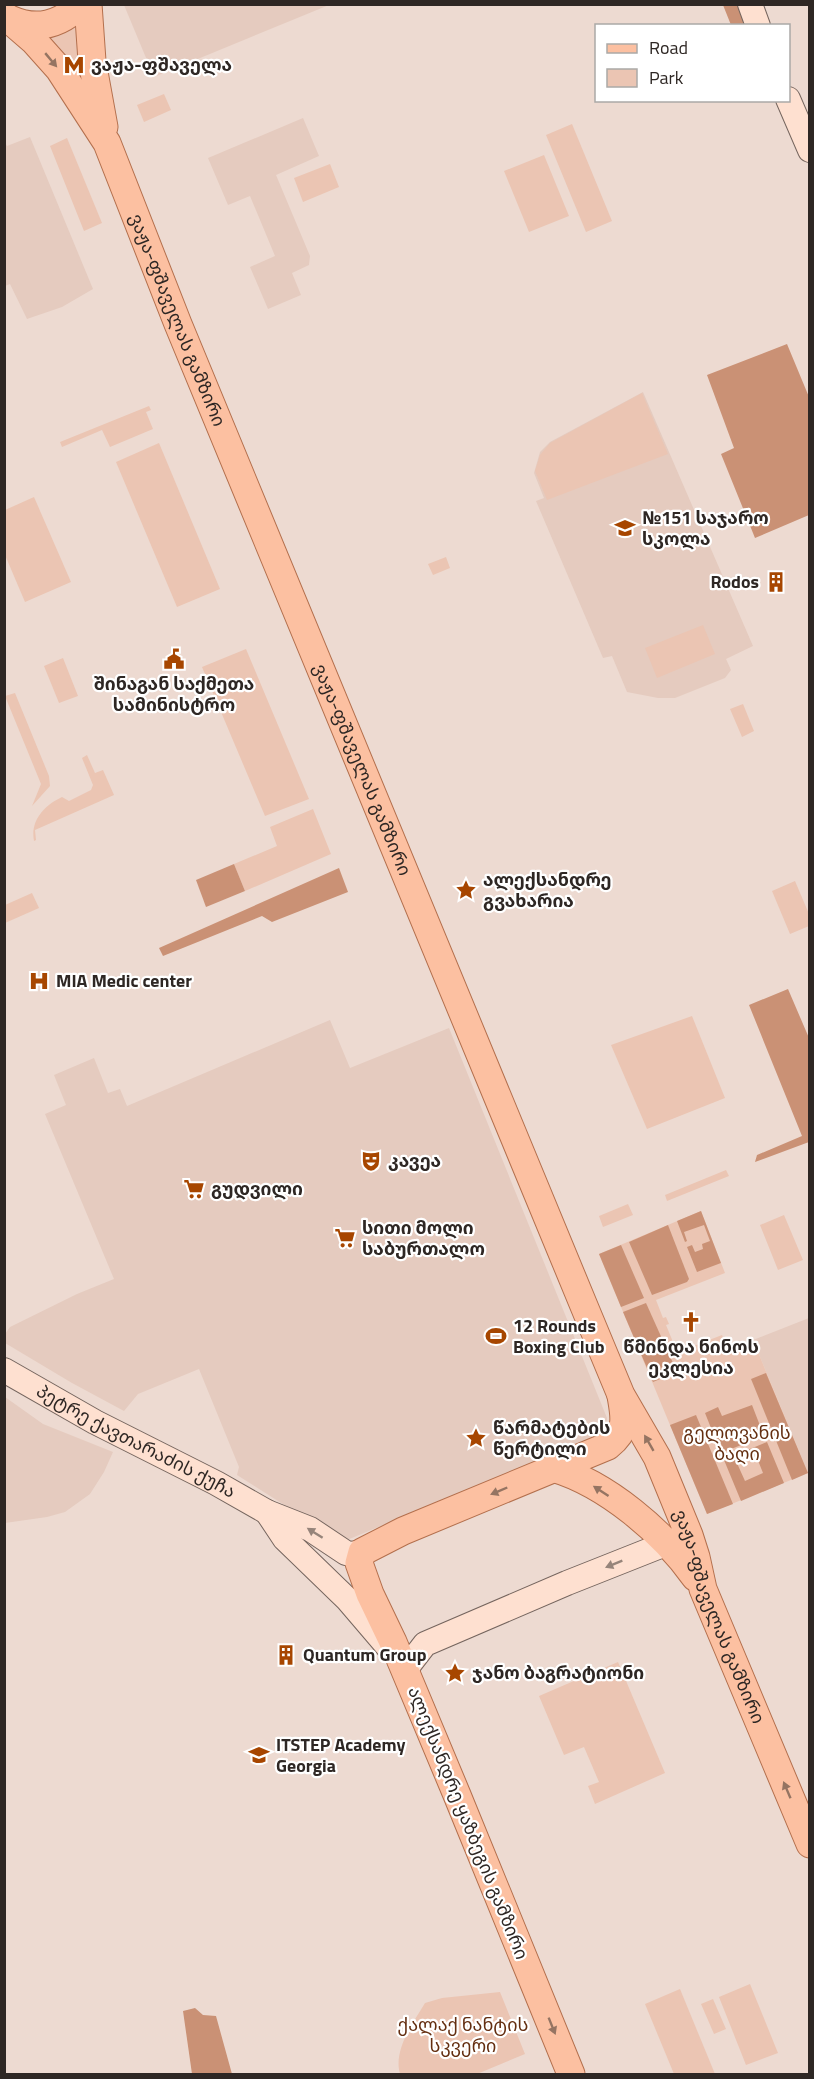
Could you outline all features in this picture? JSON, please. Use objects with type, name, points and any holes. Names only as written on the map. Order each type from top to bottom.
[{"type":"main road","points":[[7,17],[25,25],[38,26],[66,16],[81,4]]},
{"type":"main road","name":"ვაჟა-ფშაველას გამზირი","points":[[88,4],[92,61],[107,143],[228,448],[621,1395],[657,1457],[678,1539],[696,1557],[703,1588],[810,1844]]},
{"type":"main road","points":[[750,4],[757,24]]},
{"type":"main road","name":"ვაჟა-ფშაველას გამზირი","points":[[7,17],[34,41],[59,69],[107,143]]},
{"type":"main road","points":[[790,101],[807,136]]},
{"type":"main road","name":"პეტრე ქავთარაძის ქუჩა","points":[[4,1370],[112,1432],[216,1483],[267,1512],[310,1529],[348,1554],[362,1552]]},
{"type":"main road","name":"ვაჟა-ფშაველას გამზირი","points":[[362,1552],[403,1531],[608,1446],[617,1439],[623,1428],[621,1395]]},
{"type":"main road","points":[[553,1468],[575,1476],[678,1539]]},
{"type":"main road","name":"პეტრე ქავთარაძის ქუჩა","points":[[267,1512],[285,1539],[335,1589]]},
{"type":"main road","points":[[407,1675],[408,1666],[425,1644],[567,1582],[678,1539]]},
{"type":"main road","points":[[362,1552],[359,1559],[360,1570],[407,1675]]},
{"type":"main road","name":"ალექსანდრე ყაზბეგის გამზირი","points":[[335,1589],[382,1638],[407,1675],[572,2074]]},
{"type":"shaded area","points":[[124,5],[329,5],[154,77]]},
{"type":"shaded area","points":[[303,118],[319,156],[276,175],[310,256],[309,265],[292,273],[301,295],[268,309],[250,267],[275,256],[250,196],[228,205],[208,158]]},
{"type":"shaded area","points":[[30,137],[93,289],[62,307],[27,319],[10,284],[5,286],[4,141],[7,146]]},
{"type":"shaded area","name":"№151 საჯარო სკოლა","points":[[643,392],[753,646],[726,659],[731,670],[725,678],[675,698],[658,698],[627,692],[612,656],[603,658],[536,501],[544,498],[534,473],[540,452],[550,442]]},
{"type":"shaded area","name":"სითი მოლი საბურთალო","points":[[330,1020],[350,1068],[449,1028],[607,1418],[606,1427],[593,1438],[347,1540],[327,1532],[237,1475],[239,1467],[199,1369],[138,1394],[124,1411],[5,1343],[5,1334],[10,1327],[77,1294],[114,1279],[45,1114],[66,1105],[54,1075],[94,1058],[108,1093],[120,1089],[127,1106]]},
{"type":"shaded area","points":[[809,1318],[810,1473],[808,1473],[753,1340]]},
{"type":"shaded area","points":[[5,1397],[43,1424],[113,1452],[90,1494],[65,1512],[5,1523]]},
{"type":"green space","points":[[723,5],[742,5],[750,24],[731,24]]},
{"type":"green space","points":[[75,22],[77,43],[91,102],[42,34]]},
{"type":"green space","points":[[164,94],[171,110],[144,122],[137,105]]},
{"type":"green space","points":[[572,124],[612,221],[586,232],[546,135]]},
{"type":"green space","points":[[67,138],[102,223],[84,231],[50,146]]},
{"type":"green space","points":[[544,155],[569,216],[529,232],[504,171]]},
{"type":"green space","points":[[330,164],[339,187],[303,202],[294,178]]},
{"type":"green space","points":[[787,344],[809,397],[809,515],[755,538],[721,454],[734,448],[707,375]]},
{"type":"green space","points":[[642,393],[668,454],[547,500],[535,471],[540,455],[550,443]]},
{"type":"green space","points":[[149,406],[151,410],[146,412],[153,429],[110,447],[102,430],[62,447],[60,442]]},
{"type":"green space","points":[[159,443],[220,589],[177,607],[116,462]]},
{"type":"green space","points":[[34,497],[71,582],[25,602],[5,555],[5,510]]},
{"type":"green space","points":[[446,557],[450,568],[433,575],[428,564]]},
{"type":"green space","points":[[703,625],[715,654],[657,678],[645,648]]},
{"type":"green space","points":[[246,649],[309,799],[265,816],[202,667]]},
{"type":"green space","points":[[63,658],[78,696],[59,703],[44,666]]},
{"type":"green space","points":[[15,693],[49,776],[50,786],[32,806],[41,784],[5,696]]},
{"type":"green space","points":[[743,704],[754,731],[742,737],[730,709]]},
{"type":"green space","points":[[87,755],[95,773],[103,770],[114,795],[35,830],[36,840],[34,841],[34,826],[40,814],[50,804],[62,797],[69,801],[91,790],[93,785],[82,758]]},
{"type":"green space","points":[[313,809],[331,854],[245,891],[234,864],[277,846],[270,827]]},
{"type":"green space","points":[[234,864],[245,891],[206,907],[196,880]]},
{"type":"green space","points":[[339,868],[348,892],[272,922],[262,916],[163,956],[159,948]]},
{"type":"green space","points":[[795,881],[809,914],[809,926],[790,934],[772,891]]},
{"type":"green space","points":[[32,893],[39,908],[5,923],[5,905]]},
{"type":"green space","points":[[788,989],[809,1038],[809,1142],[755,1162],[757,1155],[802,1136],[749,1005]]},
{"type":"green space","points":[[692,1016],[725,1098],[647,1129],[611,1045]]},
{"type":"green space","points":[[726,1170],[729,1176],[667,1201],[665,1195]]},
{"type":"green space","points":[[628,1204],[633,1215],[603,1227],[599,1216]]},
{"type":"green space","name":"გელოვანის ბაღი","points":[[701,1211],[725,1273],[656,1300],[663,1318],[666,1317],[669,1324],[666,1325],[673,1342],[676,1341],[681,1351],[722,1335],[728,1350],[753,1340],[808,1473],[707,1514],[599,1254]]},
{"type":"green space","points":[[701,1211],[721,1263],[697,1272],[687,1247],[692,1245],[695,1252],[703,1249],[702,1244],[710,1241],[704,1225],[684,1232],[687,1241],[685,1242],[677,1221]]},
{"type":"green space","points":[[784,1215],[803,1260],[778,1270],[760,1225]]},
{"type":"green space","points":[[668,1225],[689,1279],[687,1282],[652,1295],[629,1242]]},
{"type":"green space","points":[[621,1245],[644,1298],[621,1307],[599,1254]]},
{"type":"green space","points":[[646,1303],[677,1372],[653,1382],[623,1312]]},
{"type":"green space","points":[[766,1373],[808,1473],[792,1480],[751,1379]]},
{"type":"green space","points":[[752,1405],[764,1436],[721,1453],[705,1413],[718,1407],[722,1416]]},
{"type":"green space","points":[[696,1415],[733,1504],[707,1514],[670,1425]]},
{"type":"green space","points":[[767,1442],[784,1483],[741,1501],[724,1460],[741,1453],[743,1457],[736,1461],[745,1481],[763,1473],[755,1453],[747,1456],[745,1451]]},
{"type":"green space","points":[[618,1662],[665,1773],[595,1804],[588,1786],[599,1782],[584,1747],[564,1755],[539,1696]]},
{"type":"green space","points":[[750,1984],[778,2053],[746,2065],[719,1997]]},
{"type":"green space","points":[[680,1989],[715,2074],[674,2074],[645,2004]]},
{"type":"green space","name":"ქალაქ ნანტის სკვერი","points":[[500,1992],[525,2054],[477,2074],[400,2074],[399,2056],[402,2046],[425,2003],[442,1998]]},
{"type":"green space","points":[[713,1999],[726,2029],[714,2034],[701,2004]]},
{"type":"green space","points":[[195,2008],[203,2015],[216,2016],[232,2074],[192,2074],[183,2011]]},
{"type":"place","name":"ვაჟა-ფშაველა","points":[[74,65]]},
{"type":"place","name":"№151 საჯარო სკოლა","points":[[625,528]]},
{"type":"place","name":"Rodos","points":[[776,582]]},
{"type":"place","name":"შინაგან საქმეთა სამინისტრო","points":[[174,659]]},
{"type":"place","name":"ალექსანდრე გვახარია","points":[[466,890]]},
{"type":"place","name":"MIA Medic center","points":[[39,981]]},
{"type":"place","name":"კავეა","points":[[371,1161]]},
{"type":"place","name":"გუდვილი","points":[[194,1189]]},
{"type":"place","name":"სითი მოლი საბურთალო","points":[[345,1238]]},
{"type":"place","name":"წმინდა ნინოს ეკლესია","points":[[691,1322]]},
{"type":"place","name":"12 Rounds Boxing Club","points":[[496,1336]]},
{"type":"place","name":"წარმატების წერტილი","points":[[476,1438]]},
{"type":"place","name":"Quantum Group","points":[[286,1655]]},
{"type":"place","name":"ჯანო ბაგრატიონი","points":[[455,1673]]},
{"type":"place","name":"ITSTEP Academy Georgia","points":[[259,1755]]}]
